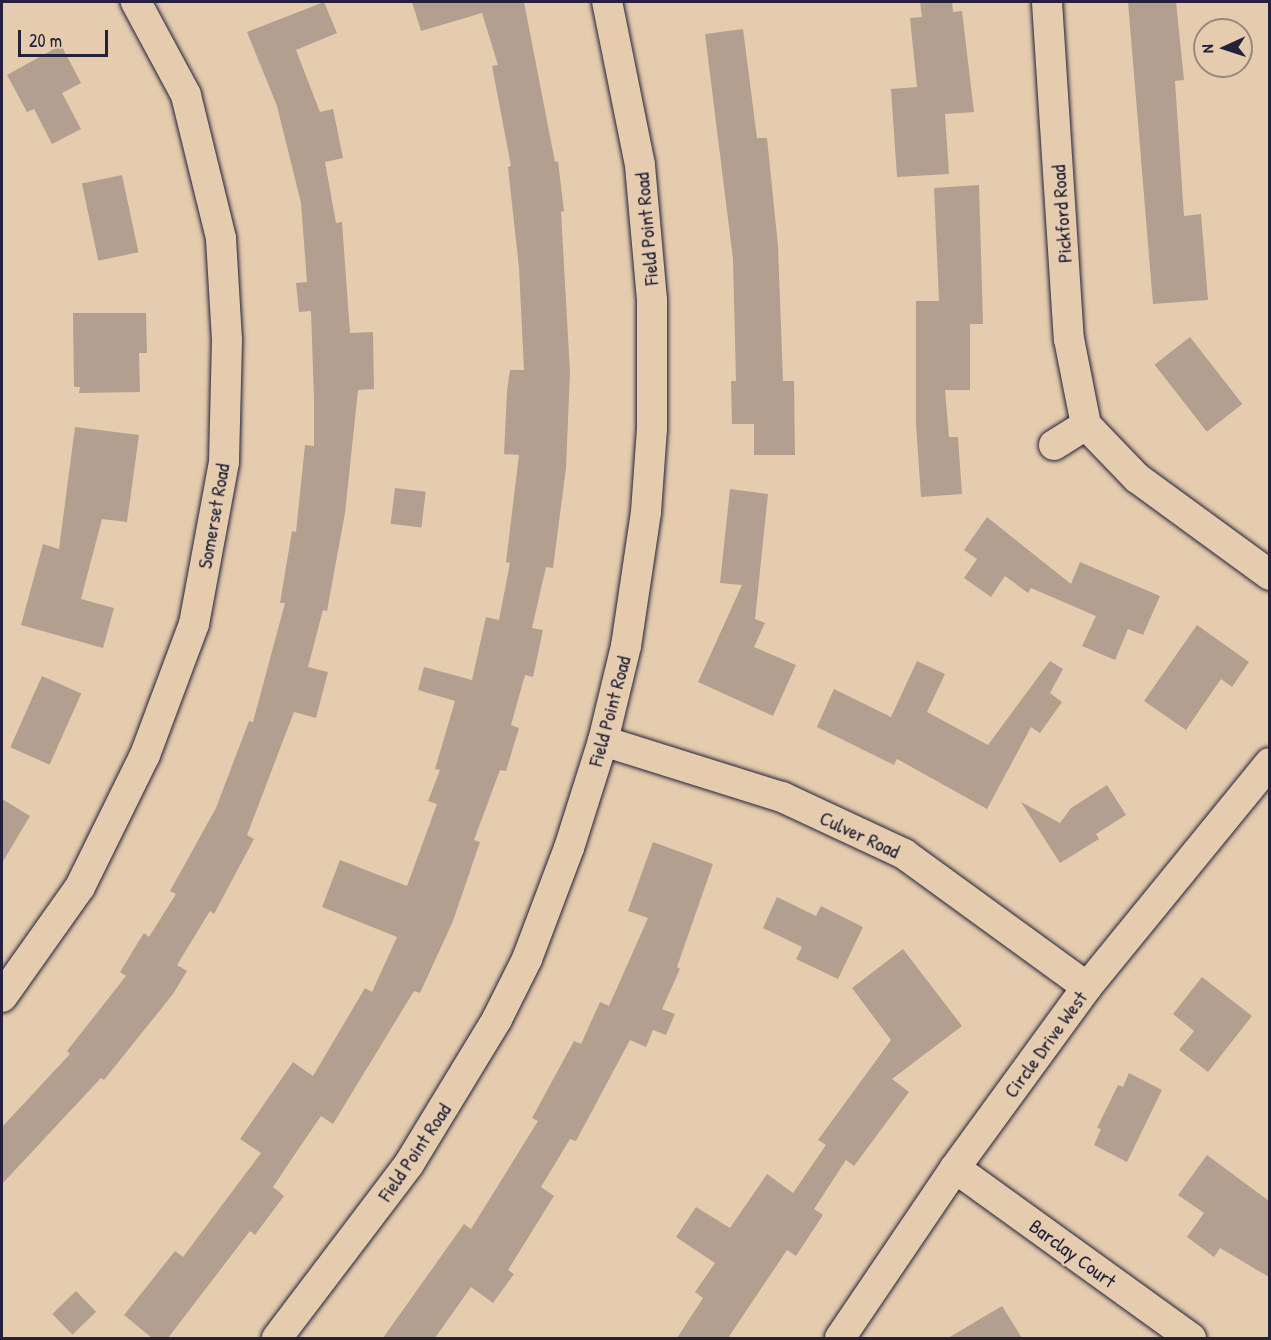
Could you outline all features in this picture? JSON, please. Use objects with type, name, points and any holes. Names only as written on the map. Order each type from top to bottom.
[{"type":"street","name":"Somerset Road","points":[[2,997],[80,887],[145,755],[194,624],[224,462],[226,340],[221,238],[186,95],[157,34],[136,2]]},
{"type":"street","name":"Field Point Road","points":[[277,1338],[410,1164],[497,1019],[527,960],[568,851],[603,741],[627,646],[643,536],[652,389],[652,300],[641,170],[607,2]]},
{"type":"street","name":"Pickford Road","points":[[1047,2],[1069,339],[1086,425]]},
{"type":"street","points":[[1054,445],[1086,425],[1137,478],[1269,574]]},
{"type":"street","name":"Culver Road","points":[[603,741],[782,797],[904,854],[1087,987]]},
{"type":"street","name":"Circle Drive West","points":[[840,1338],[955,1168],[1087,987],[1269,763]]},
{"type":"street","name":"Barclay Court","points":[[955,1168],[1191,1338]]},
{"type":"building","points":[[324,2],[337,33],[296,50],[320,112],[333,109],[343,158],[325,162],[336,223],[342,222],[350,333],[373,332],[374,389],[358,390],[345,513],[327,611],[323,610],[308,667],[328,672],[316,718],[294,712],[247,835],[254,839],[214,914],[210,911],[177,965],[187,971],[173,994],[104,1080],[101,1078],[2,1184],[2,1127],[70,1054],[67,1051],[126,976],[120,972],[137,944],[144,933],[149,937],[176,894],[170,891],[216,808],[249,721],[253,722],[285,603],[280,603],[292,531],[296,532],[305,445],[314,446],[314,399],[311,311],[299,312],[296,283],[307,282],[301,203],[277,106],[247,32]]},
{"type":"building","points":[[412,2],[524,2],[555,162],[558,161],[564,211],[561,212],[570,372],[566,468],[553,568],[546,567],[532,628],[543,630],[533,677],[525,675],[511,725],[519,728],[506,771],[500,770],[474,840],[480,842],[453,921],[420,993],[414,991],[333,1124],[321,1116],[293,1157],[273,1187],[284,1196],[255,1235],[250,1231],[168,1338],[152,1338],[124,1315],[175,1251],[183,1257],[261,1153],[240,1139],[293,1062],[313,1076],[365,988],[372,992],[397,937],[322,907],[340,860],[407,886],[437,804],[428,801],[440,770],[435,769],[455,701],[418,690],[424,667],[472,680],[486,617],[499,620],[510,563],[506,562],[519,455],[504,454],[507,391],[510,370],[524,370],[519,268],[508,167],[511,166],[492,66],[498,65],[482,13],[421,31]]},
{"type":"building","points":[[920,2],[952,2],[953,12],[962,11],[974,112],[945,114],[949,174],[897,177],[891,89],[917,87],[910,18],[922,17]]},
{"type":"building","points":[[1128,2],[1176,2],[1184,80],[1175,81],[1184,216],[1201,214],[1208,300],[1153,304]]},
{"type":"building","points":[[743,29],[757,138],[767,138],[778,246],[783,381],[794,381],[795,455],[754,455],[754,424],[732,424],[731,381],[736,381],[733,259],[705,34]]},
{"type":"building","points":[[61,45],[81,83],[62,93],[81,129],[52,144],[34,109],[27,112],[7,75]]},
{"type":"building","points":[[122,175],[138,252],[98,261],[82,184]]},
{"type":"building","points":[[979,185],[983,324],[970,324],[970,390],[945,390],[949,437],[958,437],[962,494],[921,497],[916,425],[916,301],[939,301],[934,188]]},
{"type":"building","points":[[73,313],[146,313],[147,353],[139,353],[140,392],[79,393],[80,387],[74,387]]},
{"type":"building","points":[[1190,337],[1242,404],[1207,432],[1155,365]]},
{"type":"building","points":[[75,427],[139,435],[127,522],[102,519],[81,599],[114,608],[103,648],[21,625],[43,544],[59,549]]},
{"type":"building","points":[[395,488],[426,492],[421,528],[391,524]]},
{"type":"building","points":[[730,489],[768,494],[755,619],[765,623],[754,647],[796,665],[773,716],[698,682],[742,585],[720,583]]},
{"type":"building","points":[[987,517],[1071,584],[1080,562],[1160,596],[1143,635],[1128,629],[1115,660],[1082,646],[1096,616],[1031,588],[1028,593],[1005,576],[991,597],[964,578],[977,559],[964,550]]},
{"type":"building","points":[[1197,625],[1249,662],[1232,687],[1221,679],[1186,730],[1144,701]]},
{"type":"building","points":[[917,661],[945,674],[927,712],[988,745],[1050,661],[1063,669],[1050,693],[1062,702],[1040,733],[1031,727],[987,809],[897,759],[894,765],[817,727],[834,689],[891,717]]},
{"type":"building","points":[[42,676],[81,693],[50,765],[10,747]]},
{"type":"building","points":[[1107,785],[1126,815],[1096,834],[1099,839],[1060,863],[1021,802],[1060,823],[1071,808]]},
{"type":"building","points":[[2,799],[30,816],[2,863]]},
{"type":"building","points":[[653,842],[713,864],[677,967],[680,969],[662,1009],[675,1014],[666,1035],[653,1030],[646,1047],[630,1040],[576,1141],[570,1139],[541,1187],[554,1196],[508,1270],[514,1274],[493,1303],[471,1287],[435,1338],[383,1338],[464,1224],[471,1229],[538,1121],[532,1118],[574,1041],[581,1044],[600,1002],[609,1006],[648,918],[628,911]]},
{"type":"building","points":[[777,897],[816,916],[821,906],[863,927],[838,979],[796,959],[802,947],[763,928]]},
{"type":"building","points":[[903,949],[962,1026],[892,1079],[909,1092],[854,1166],[846,1160],[814,1209],[823,1215],[796,1256],[787,1250],[728,1338],[677,1338],[703,1298],[695,1292],[715,1263],[676,1237],[696,1207],[730,1228],[767,1174],[793,1193],[826,1145],[818,1140],[891,1040],[852,988]]},
{"type":"building","points":[[1202,977],[1252,1016],[1208,1072],[1179,1050],[1194,1031],[1173,1014]]},
{"type":"building","points":[[1129,1073],[1162,1090],[1127,1162],[1094,1145],[1101,1129],[1097,1128],[1118,1085],[1123,1087]]},
{"type":"building","points":[[1207,1155],[1269,1201],[1269,1277],[1220,1248],[1214,1257],[1187,1237],[1204,1213],[1178,1195]]},
{"type":"building","points":[[76,1291],[96,1312],[72,1335],[52,1314]]},
{"type":"building","points":[[1002,1306],[1022,1338],[948,1338]]}]
